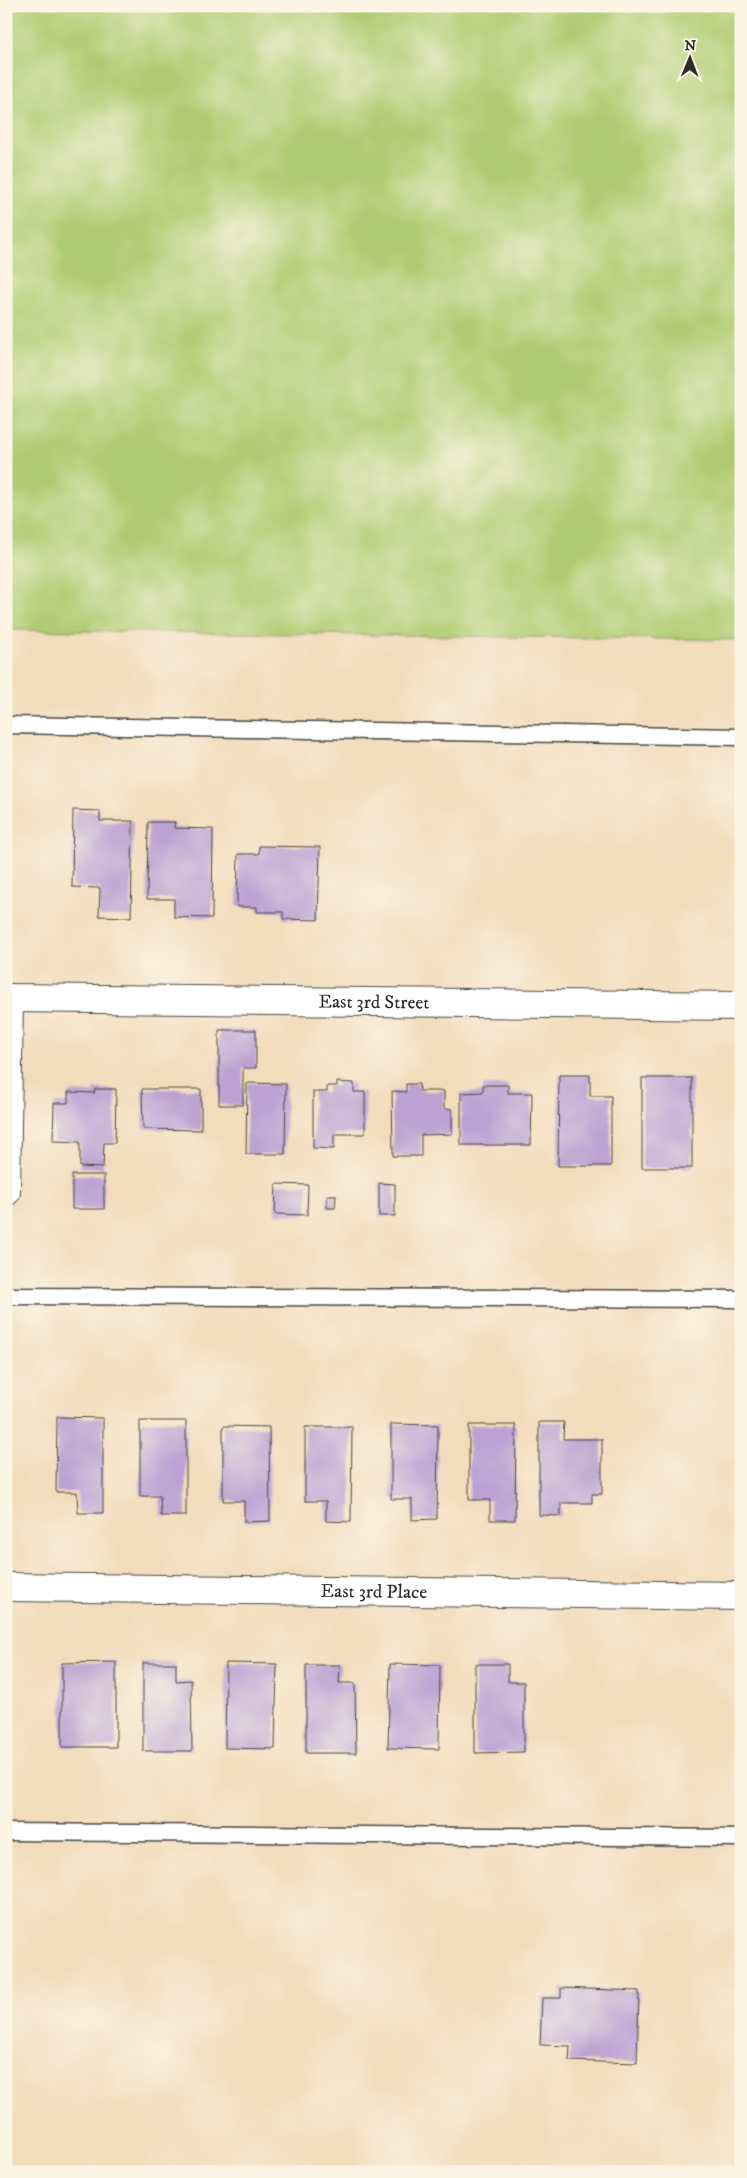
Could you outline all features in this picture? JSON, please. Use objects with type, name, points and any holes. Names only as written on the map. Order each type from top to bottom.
[{"type":"street","name":"East 3rd Street","points":[[8,998],[741,1006]]},
{"type":"street","points":[[6,1192],[8,998]]},
{"type":"street","name":"East 3rd Place","points":[[6,1587],[741,1596]]},
{"type":"lane","points":[[6,725],[741,737]]},
{"type":"lane","points":[[6,1296],[741,1299]]},
{"type":"lane","points":[[6,1832],[741,1838]]},
{"type":"green space","points":[[6,6],[741,6],[741,640],[6,630]]},
{"type":"building","points":[[73,810],[100,811],[100,821],[133,821],[131,917],[99,916],[100,888],[72,887]]},
{"type":"building","points":[[148,822],[175,822],[174,828],[213,829],[212,918],[174,917],[174,899],[147,899]]},
{"type":"building","points":[[259,846],[320,847],[318,920],[283,919],[283,912],[257,912],[257,907],[237,907],[238,854],[259,854]]},
{"type":"building","points":[[219,1030],[256,1030],[256,1068],[243,1068],[243,1105],[219,1105]]},
{"type":"building","points":[[559,1075],[590,1075],[590,1096],[611,1096],[611,1166],[558,1166]]},
{"type":"building","points":[[642,1078],[692,1078],[692,1168],[642,1168]]},
{"type":"building","points":[[337,1082],[354,1083],[354,1092],[365,1092],[365,1134],[334,1134],[334,1149],[313,1148],[313,1092],[327,1092],[327,1086],[337,1086]]},
{"type":"building","points":[[247,1083],[286,1084],[285,1154],[246,1154]]},
{"type":"building","points":[[406,1084],[419,1084],[420,1091],[444,1091],[444,1109],[452,1109],[452,1134],[421,1135],[421,1156],[393,1156],[392,1091],[406,1092]]},
{"type":"building","points":[[483,1085],[508,1085],[508,1093],[532,1093],[531,1145],[461,1145],[461,1093],[483,1092]]},
{"type":"building","points":[[95,1089],[116,1089],[115,1143],[104,1143],[103,1168],[80,1167],[80,1142],[53,1141],[54,1103],[68,1103],[68,1092],[94,1093]]},
{"type":"building","points":[[142,1089],[201,1089],[201,1130],[143,1129]]},
{"type":"building","points":[[72,1175],[104,1175],[104,1209],[72,1209]]},
{"type":"building","points":[[379,1183],[395,1184],[395,1216],[379,1216]]},
{"type":"building","points":[[276,1184],[308,1185],[307,1215],[275,1214]]},
{"type":"building","points":[[327,1195],[336,1195],[335,1208],[327,1208]]},
{"type":"building","points":[[57,1417],[103,1418],[103,1513],[78,1513],[77,1492],[56,1492]]},
{"type":"building","points":[[140,1421],[186,1421],[186,1516],[161,1516],[160,1496],[140,1496]]},
{"type":"building","points":[[539,1422],[564,1422],[563,1439],[602,1439],[602,1494],[592,1494],[592,1503],[561,1503],[561,1516],[539,1515]]},
{"type":"building","points":[[391,1424],[438,1425],[437,1519],[412,1520],[412,1499],[391,1499]]},
{"type":"building","points":[[469,1425],[516,1425],[515,1520],[490,1520],[490,1500],[469,1500]]},
{"type":"building","points":[[223,1426],[269,1427],[270,1521],[244,1522],[244,1501],[223,1501]]},
{"type":"building","points":[[305,1427],[352,1427],[351,1522],[326,1521],[326,1501],[305,1501]]},
{"type":"building","points":[[116,1662],[116,1747],[62,1747],[62,1663]]},
{"type":"building","points":[[143,1663],[176,1663],[176,1681],[191,1680],[192,1751],[143,1751]]},
{"type":"building","points":[[226,1663],[277,1664],[275,1749],[225,1748]]},
{"type":"building","points":[[390,1664],[440,1665],[439,1749],[388,1748]]},
{"type":"building","points":[[475,1664],[508,1664],[508,1682],[524,1682],[524,1752],[475,1753]]},
{"type":"building","points":[[306,1665],[340,1665],[339,1683],[355,1683],[356,1753],[306,1753]]},
{"type":"building","points":[[561,1988],[639,1991],[637,2063],[569,2061],[570,2046],[540,2045],[542,1998],[561,1998]]}]
